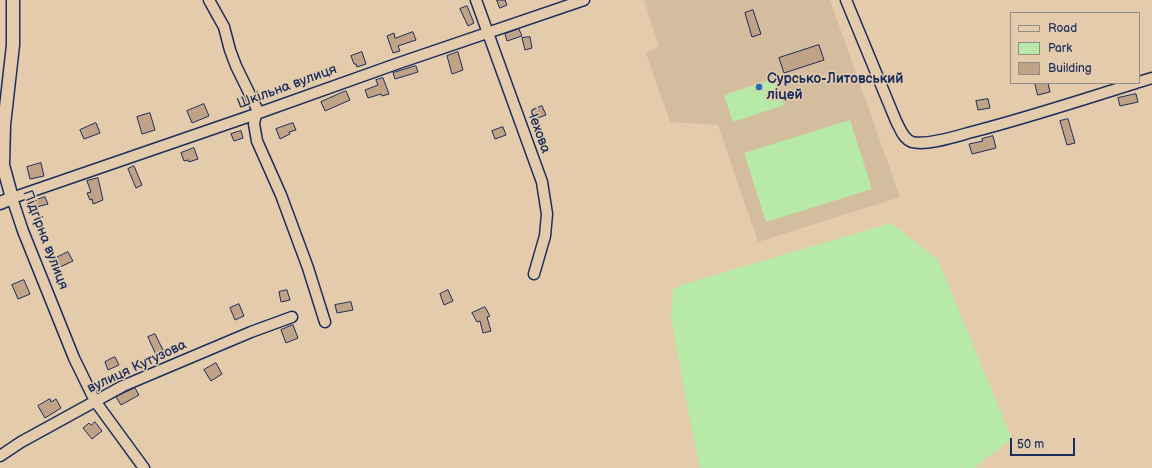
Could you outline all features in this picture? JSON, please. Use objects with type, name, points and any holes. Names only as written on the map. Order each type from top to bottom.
[{"type":"street","name":"Підгірна вулиця","points":[[13,0],[13,45],[4,124],[3,164],[12,198],[23,231],[74,358],[96,401],[144,468]]},
{"type":"street","points":[[209,0],[224,27],[234,61],[258,114],[254,124],[257,141],[281,195],[308,268],[325,322]]},
{"type":"street","name":"Чехова","points":[[476,0],[542,182],[547,214],[545,236],[534,274]]},
{"type":"street","name":"Шкільна вулиця","points":[[0,203],[258,114],[399,63],[488,34],[584,0]]},
{"type":"street","points":[[846,0],[885,96],[905,138],[912,142],[947,139],[997,126],[1133,84]]},
{"type":"street","points":[[1140,82],[1152,78]]},
{"type":"street","name":"вулиця Кутузова","points":[[0,456],[122,386],[250,332],[292,317]]},
{"type":"shaded area","name":"Сурсько-Литовський ліцей","points":[[644,0],[830,0],[900,197],[758,242],[718,125],[670,122],[646,53],[659,46]]},
{"type":"green space","points":[[775,78],[784,105],[733,122],[724,95]]},
{"type":"green space","points":[[850,120],[872,189],[766,222],[744,153]]},
{"type":"green space","points":[[891,223],[938,260],[1012,439],[974,468],[700,468],[671,316],[673,289],[681,285]]},
{"type":"building","points":[[497,0],[505,0],[507,5],[500,8]]},
{"type":"building","points":[[467,6],[474,23],[468,26],[460,9]]},
{"type":"building","points":[[753,10],[761,34],[752,37],[745,13]]},
{"type":"building","points":[[519,29],[522,36],[507,41],[505,34]]},
{"type":"building","points":[[413,32],[416,40],[398,46],[400,51],[393,53],[387,36],[394,33],[395,38]]},
{"type":"building","points":[[530,37],[532,48],[525,50],[522,38]]},
{"type":"building","points":[[819,45],[824,60],[784,73],[779,58]]},
{"type":"building","points":[[362,52],[366,64],[357,67],[351,56]]},
{"type":"building","points":[[458,52],[463,70],[452,74],[447,56]]},
{"type":"building","points":[[416,66],[418,72],[395,79],[393,73]]},
{"type":"building","points":[[383,78],[389,94],[382,96],[381,94],[368,98],[365,90],[378,85],[376,80]]},
{"type":"building","points":[[1035,84],[1048,84],[1050,92],[1038,95]]},
{"type":"building","points":[[346,91],[350,100],[325,111],[321,102]]},
{"type":"building","points":[[1136,94],[1138,102],[1120,106],[1118,98]]},
{"type":"building","points":[[988,99],[990,108],[978,110],[976,101]]},
{"type":"building","points":[[204,104],[209,116],[192,123],[187,111]]},
{"type":"building","points":[[542,106],[546,115],[535,119],[532,110]]},
{"type":"building","points":[[150,113],[155,130],[142,134],[137,117]]},
{"type":"building","points":[[1068,119],[1075,143],[1067,145],[1060,121]]},
{"type":"building","points":[[96,123],[100,133],[84,139],[80,130]]},
{"type":"building","points":[[293,123],[296,130],[289,132],[290,134],[280,139],[276,129]]},
{"type":"building","points":[[503,127],[506,135],[495,139],[492,131]]},
{"type":"building","points":[[241,131],[243,138],[234,141],[231,134]]},
{"type":"building","points":[[993,136],[996,148],[972,154],[969,144],[983,141],[982,139]]},
{"type":"building","points":[[194,148],[198,159],[189,162],[188,160],[184,161],[181,153]]},
{"type":"building","points":[[41,163],[44,176],[30,179],[27,167]]},
{"type":"building","points":[[134,166],[142,185],[136,188],[128,169]]},
{"type":"building","points":[[98,178],[103,200],[93,204],[92,199],[90,200],[87,193],[91,192],[87,181]]},
{"type":"building","points":[[45,197],[48,204],[33,208],[31,202]]},
{"type":"building","points":[[68,252],[73,261],[58,268],[54,259]]},
{"type":"building","points":[[24,280],[30,294],[18,299],[12,285]]},
{"type":"building","points":[[287,290],[290,300],[281,302],[279,292]]},
{"type":"building","points":[[448,290],[453,301],[444,305],[440,294]]},
{"type":"building","points":[[351,302],[353,310],[337,313],[335,305]]},
{"type":"building","points":[[239,304],[244,316],[235,320],[230,308]]},
{"type":"building","points":[[485,307],[490,316],[487,317],[491,331],[483,333],[480,321],[477,322],[472,313]]},
{"type":"building","points":[[293,325],[298,338],[286,343],[281,330]]},
{"type":"building","points":[[155,334],[164,352],[156,355],[148,337]]},
{"type":"building","points":[[115,357],[119,365],[108,370],[105,362]]},
{"type":"building","points":[[216,363],[222,374],[211,381],[204,370]]},
{"type":"building","points":[[135,388],[139,395],[121,405],[116,397]]},
{"type":"building","points":[[50,399],[51,402],[56,399],[61,408],[45,418],[38,406]]},
{"type":"building","points":[[95,422],[102,431],[92,439],[83,428],[89,423],[91,425]]},
{"type":"place","name":"Сурсько-Литовський ліцей","points":[[759,87]]}]
